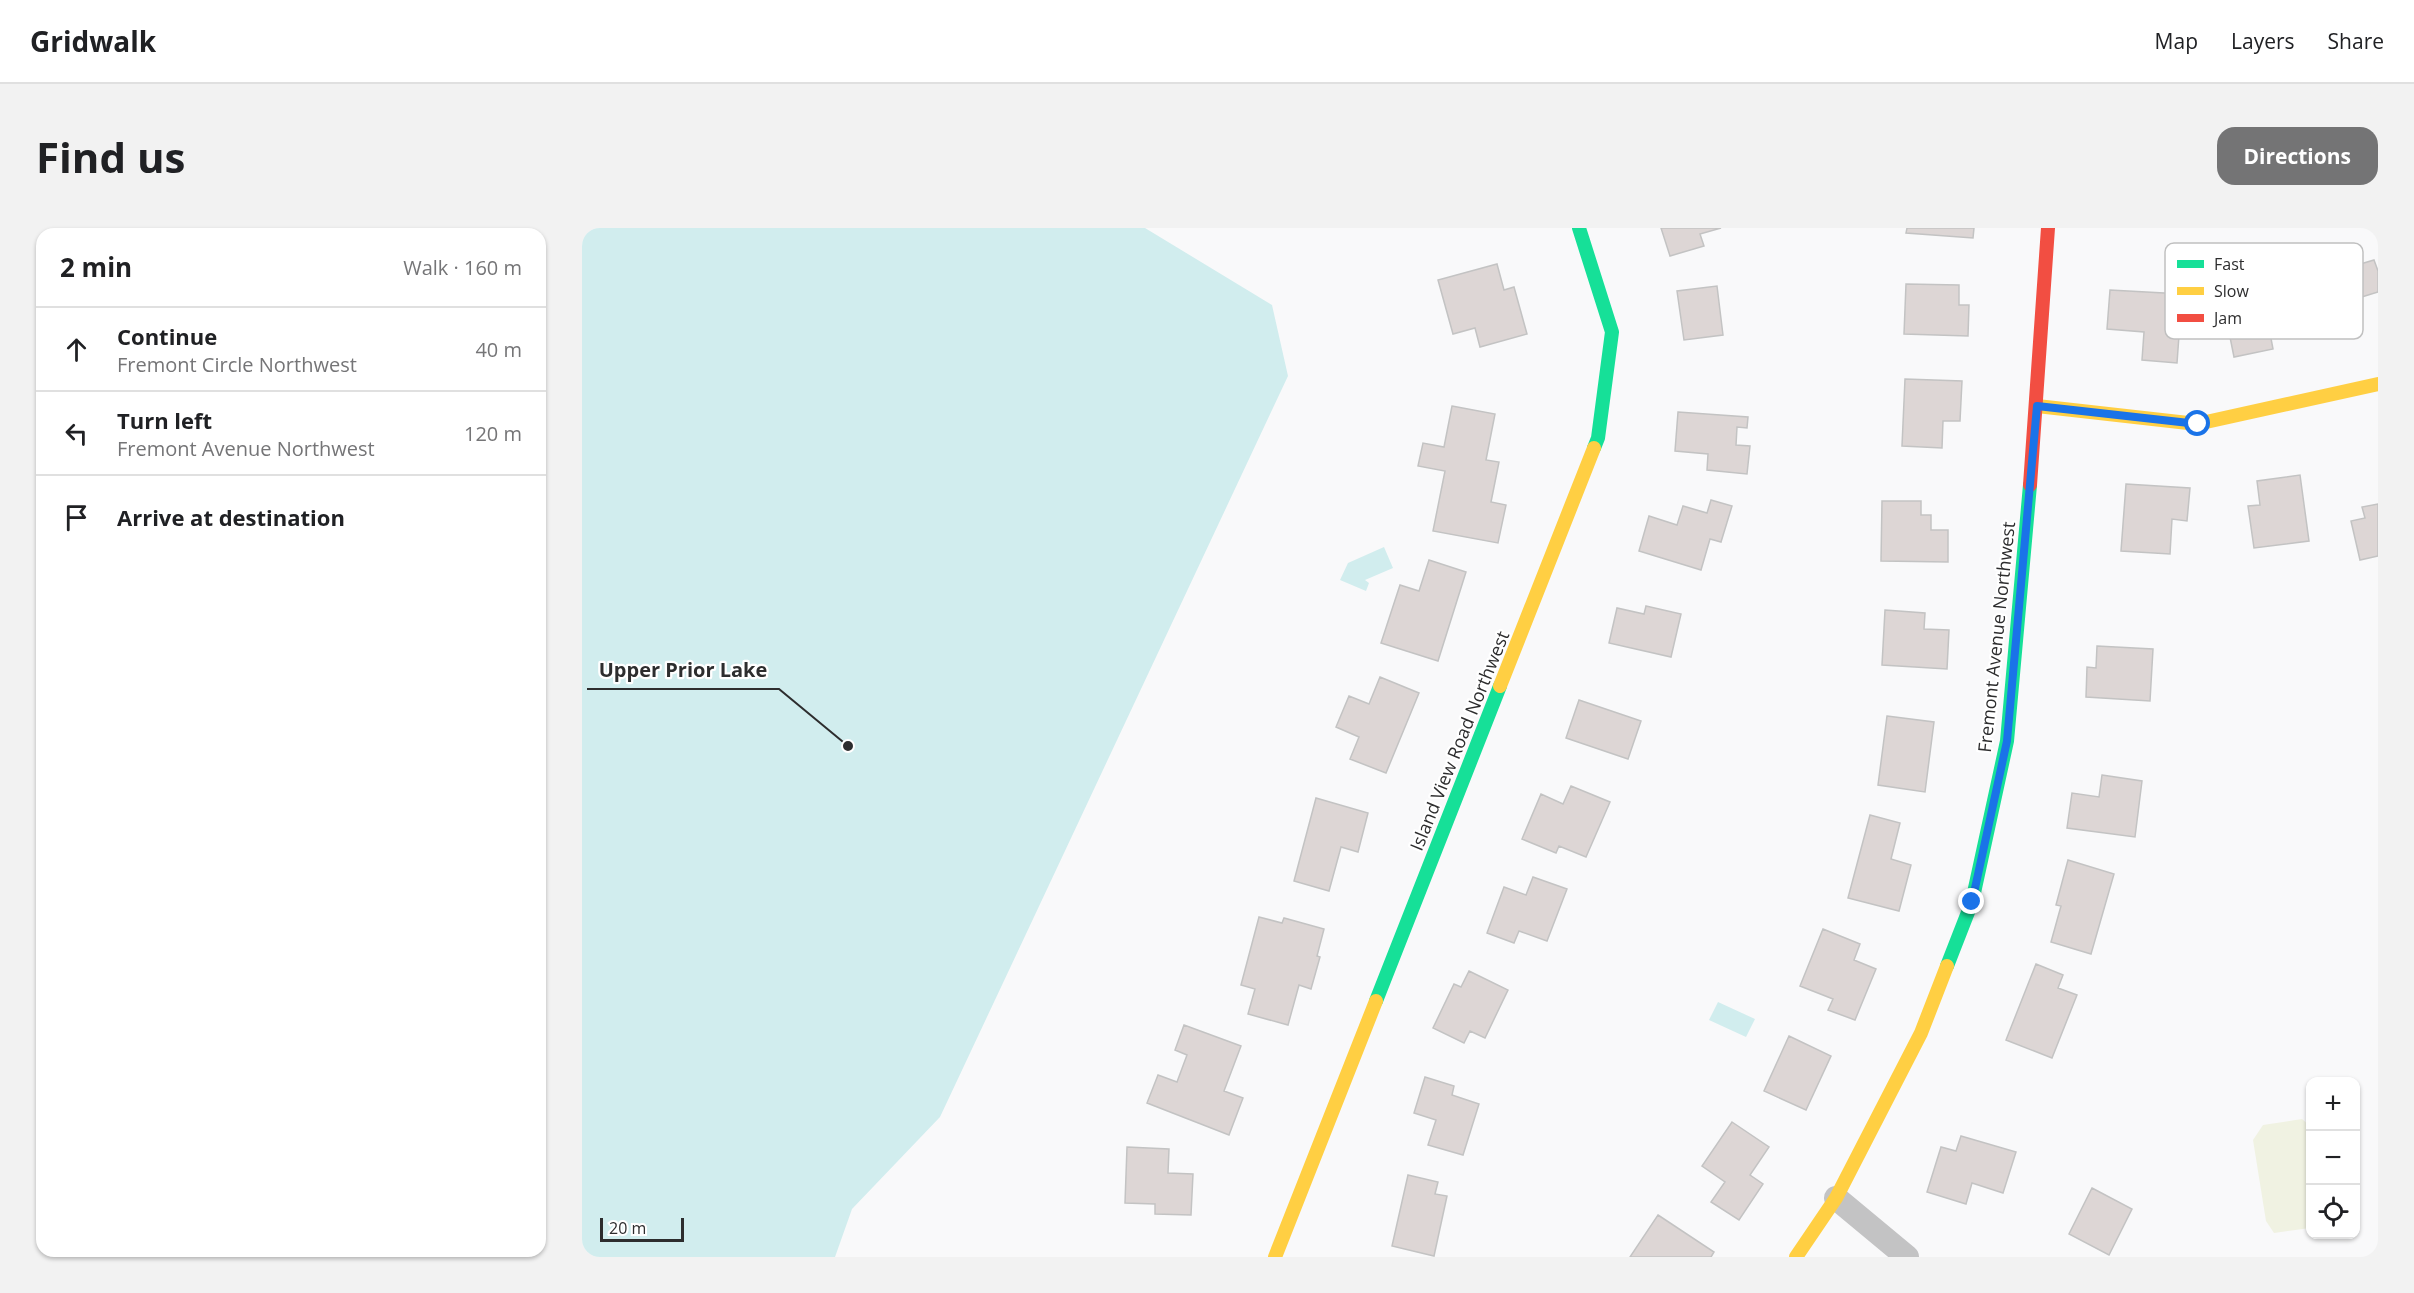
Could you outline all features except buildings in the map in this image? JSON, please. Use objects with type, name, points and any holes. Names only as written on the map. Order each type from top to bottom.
[{"type":"street","name":"Island View Road Northwest","points":[[1275,1257],[1598,438],[1612,332],[1579,228]]},
{"type":"street","name":"Fremont Avenue Northwest","points":[[1796,1257],[1836,1198],[1921,1033],[1972,902],[2007,741],[2037,406],[2048,228]]},
{"type":"street","points":[[2037,406],[2198,424],[2378,384]]},
{"type":"street","points":[[1836,1198],[1907,1257]]},
{"type":"green space","points":[[2302,1119],[2306,1122],[2306,1229],[2274,1233],[2266,1221],[2253,1140],[2263,1125]]},
{"type":"water","points":[[582,228],[1145,228],[1272,305],[1288,376],[940,1117],[852,1209],[835,1257],[582,1257]]},
{"type":"water","points":[[1384,547],[1393,568],[1365,580],[1369,583],[1366,591],[1340,580],[1348,563]]},
{"type":"water","points":[[1718,1002],[1755,1019],[1746,1037],[1709,1020]]},
{"type":"traffic: fast","points":[[1579,228],[1612,332],[1598,438],[1594,448]]},
{"type":"traffic: fast","points":[[1947,966],[1972,902],[2007,741],[2030,485]]},
{"type":"traffic: fast","points":[[1376,1001],[1500,686]]},
{"type":"traffic: slow","points":[[2037,406],[2197,424],[2378,384]]},
{"type":"traffic: slow","points":[[1500,686],[1594,448]]},
{"type":"traffic: slow","points":[[1796,1257],[1836,1198],[1921,1033],[1947,966]]},
{"type":"traffic: slow","points":[[1275,1257],[1376,1001]]},
{"type":"traffic: jam","points":[[2030,485],[2048,228]]},
{"type":"place","name":"Upper Prior Lake","points":[[848,746]]},
{"type":"route","points":[[1972,902],[2007,741],[2037,406],[2198,424]]}]
